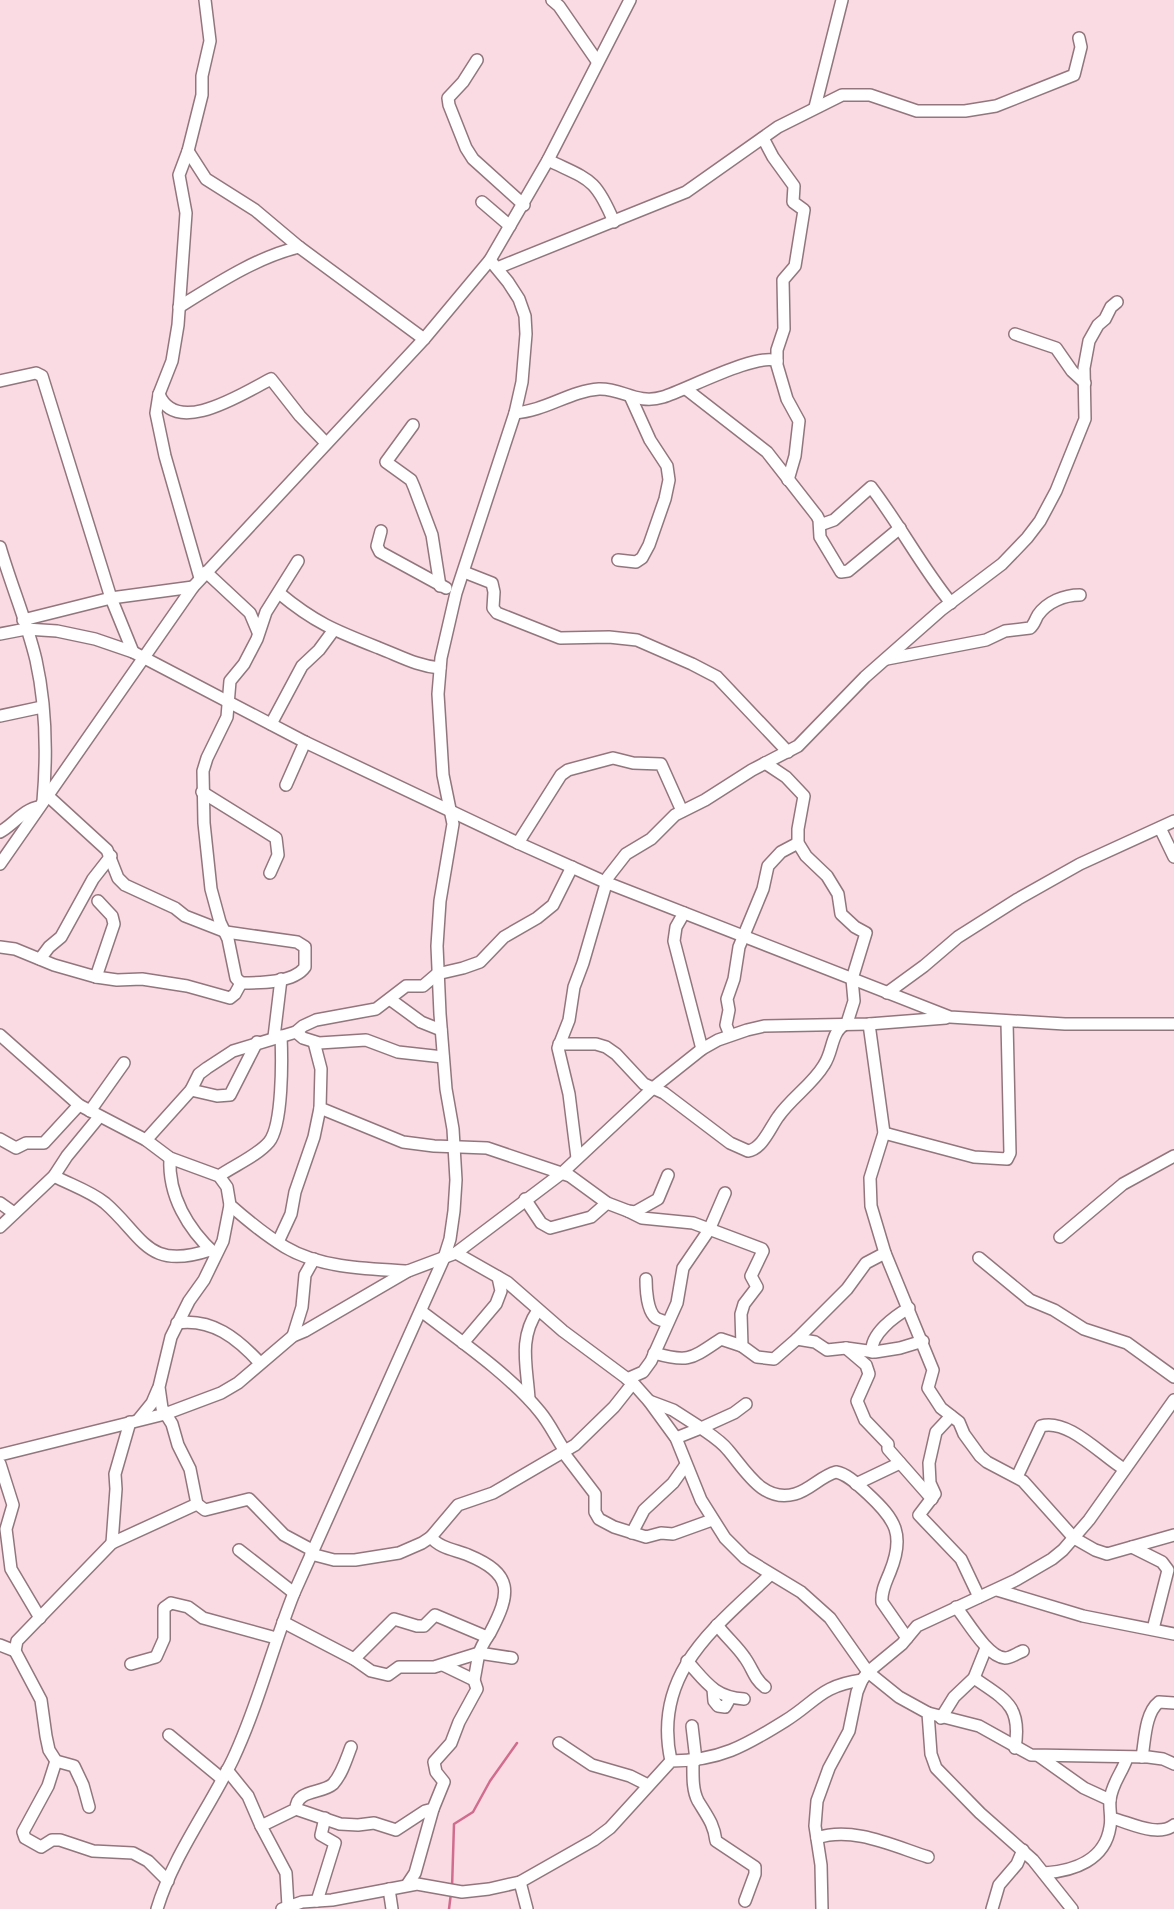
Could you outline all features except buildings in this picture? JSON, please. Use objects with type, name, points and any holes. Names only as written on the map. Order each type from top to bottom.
[{"type":"street","points":[[206,0],[210,41],[202,76],[200,107],[188,151],[179,175],[186,213],[179,306],[172,361],[156,409],[158,427],[203,575],[250,613],[258,632]]},
{"type":"street","points":[[552,0],[559,6],[597,61]]},
{"type":"street","points":[[0,864],[193,587],[494,264],[510,226],[524,205],[548,160],[597,61],[630,0]]},
{"type":"street","points":[[815,107],[842,0]]},
{"type":"street","points":[[494,264],[614,222],[686,192],[791,119],[842,95],[855,93],[870,95],[898,106],[923,112],[965,111],[990,107],[1074,75],[1080,47],[1079,38]]},
{"type":"street","points":[[477,60],[457,89],[448,98],[449,105],[466,148],[473,159],[524,205]]},
{"type":"street","points":[[763,138],[773,158],[794,186],[793,202],[804,210],[795,266],[783,280],[784,329],[777,350],[777,361],[786,396],[799,421],[795,456],[788,480]]},
{"type":"street","points":[[188,151],[206,179],[256,210],[299,247],[424,339]]},
{"type":"street","points":[[548,160],[583,176],[593,184],[601,194],[614,222]]},
{"type":"street","points":[[482,202],[510,226]]},
{"type":"street","points":[[179,306],[244,268],[284,251],[299,247]]},
{"type":"street","points":[[157,1909],[168,1881],[224,1774],[259,1694],[282,1622],[421,1311],[444,1258],[450,1238],[456,1180],[443,1057],[437,974],[440,901],[453,824],[449,811],[439,724],[438,694],[446,630],[456,593],[515,413],[522,374],[526,334],[525,316],[520,300],[494,264]]},
{"type":"street","points":[[577,1158],[569,1094],[558,1054],[559,1044],[569,1020],[574,987],[583,963],[605,882],[626,854],[651,838],[682,811],[705,800],[804,741],[852,688],[950,603],[1002,564],[1040,521],[1056,492],[1085,419],[1085,356],[1089,340],[1098,325],[1105,319],[1111,307],[1117,302]]},
{"type":"street","points":[[1015,334],[1056,348],[1072,371],[1085,383]]},
{"type":"street","points":[[515,413],[535,410],[566,397],[595,390],[608,390],[631,398],[655,399],[686,389],[732,368],[770,358],[777,361]]},
{"type":"street","points":[[0,381],[36,373],[42,376],[111,598],[133,652]]},
{"type":"street","points":[[160,394],[162,402],[169,408],[186,414],[194,414],[222,404],[271,379],[300,416],[326,443]]},
{"type":"street","points":[[686,389],[767,452],[817,516],[820,525],[820,536],[838,569],[844,572],[900,528]]},
{"type":"street","points":[[618,560],[636,562],[642,558],[652,536],[669,487],[667,466],[650,440],[631,398]]},
{"type":"street","points":[[413,425],[386,462],[411,480],[432,535],[440,586]]},
{"type":"street","points":[[820,525],[834,520],[871,487],[900,528],[919,562],[950,603]]},
{"type":"street","points":[[380,531],[377,546],[380,552],[456,593]]},
{"type":"street","points":[[1,555],[38,669],[45,753],[44,801]]},
{"type":"street","points":[[241,983],[236,978],[226,932],[220,922],[211,889],[202,792],[203,771],[207,758],[224,724],[230,703],[230,680],[244,664],[266,612],[298,560]]},
{"type":"street","points":[[464,572],[492,583],[494,592],[493,608],[498,613],[560,638],[601,636],[637,640],[717,677],[788,752]]},
{"type":"street","points":[[0,634],[24,624],[111,598],[193,587]]},
{"type":"street","points":[[279,593],[320,624],[333,631],[408,661],[440,668]]},
{"type":"street","points":[[887,659],[986,640],[1005,631],[1030,628],[1039,614],[1048,605],[1066,596],[1080,595]]},
{"type":"street","points":[[24,624],[78,634],[133,652],[143,659],[306,742],[449,811],[605,882],[950,1017]]},
{"type":"street","points":[[271,724],[302,666],[321,647],[333,631]]},
{"type":"street","points":[[0,716],[42,707]]},
{"type":"street","points":[[286,785],[306,742]]},
{"type":"street","points":[[518,843],[561,775],[568,770],[605,759],[613,758],[633,763],[661,764],[682,811]]},
{"type":"street","points":[[559,1044],[601,1045],[616,1054],[644,1084],[664,1093],[730,1143],[744,1150],[753,1151],[790,1101],[823,1067],[837,1030],[847,1023],[854,1002],[852,979],[866,932],[855,927],[841,914],[838,894],[827,876],[806,856],[798,843],[798,829],[804,796],[786,776],[765,763]]},
{"type":"street","points":[[202,792],[276,838],[278,855],[270,873]]},
{"type":"street","points":[[0,832],[14,824],[27,811],[44,801]]},
{"type":"street","points":[[44,801],[107,850],[118,878],[126,885],[175,908],[185,916],[226,932],[302,944],[306,952],[305,967],[296,975],[281,979],[241,983]]},
{"type":"street","points":[[888,993],[924,966],[958,936],[1018,899],[1080,864],[1174,821]]},
{"type":"street","points":[[1160,828],[1174,857]]},
{"type":"street","points":[[730,1035],[726,1025],[730,1010],[727,999],[744,936],[763,889],[768,866],[781,852],[798,843]]},
{"type":"street","points":[[40,959],[49,947],[61,937],[93,879],[110,856]]},
{"type":"street","points":[[146,1140],[191,1090],[200,1074],[232,1051],[257,1042],[296,1032],[310,1023],[376,1009],[391,1000],[403,988],[410,985],[423,986],[437,974],[455,971],[480,962],[504,937],[546,911],[559,896],[572,867]]},
{"type":"street","points":[[96,978],[114,924],[112,916],[98,901]]},
{"type":"street","points":[[684,912],[676,927],[674,941],[702,1049]]},
{"type":"street","points":[[0,946],[15,949],[96,978],[117,980],[142,979],[187,986],[230,998],[235,994],[241,983]]},
{"type":"street","points":[[219,1176],[259,1151],[273,1136],[281,1084],[278,1037],[281,979]]},
{"type":"street","points":[[391,1000],[421,1022],[441,1030]]},
{"type":"street","points":[[0,1455],[165,1414],[221,1393],[238,1383],[293,1336],[305,1331],[408,1271],[456,1253],[562,1173],[653,1088],[702,1049],[730,1035],[764,1026],[869,1024],[950,1017],[1007,1022],[1174,1024]]},
{"type":"street","points":[[884,1133],[974,1157],[1003,1159],[1009,1157],[1007,1022]]},
{"type":"street","points":[[869,1024],[884,1133],[869,1183],[871,1206],[885,1253],[923,1341],[933,1370],[928,1388],[941,1408],[958,1422],[980,1456],[987,1462],[1016,1477],[1030,1488],[1074,1538],[1102,1553],[1112,1553],[1174,1536]]},
{"type":"street","points":[[296,1032],[314,1042],[329,1043],[366,1040],[398,1052],[443,1057]]},
{"type":"street","points":[[0,1034],[79,1104],[146,1140],[170,1158],[219,1176],[227,1187],[230,1205],[225,1234],[213,1252],[204,1280],[177,1323],[171,1337],[159,1387],[152,1403],[134,1421],[114,1474],[112,1543]]},
{"type":"street","points":[[191,1090],[217,1096],[230,1095],[257,1042]]},
{"type":"street","points":[[278,1242],[291,1214],[295,1192],[314,1137],[320,1108],[321,1068],[314,1042]]},
{"type":"street","points":[[0,1227],[54,1176],[95,1114],[124,1064]]},
{"type":"street","points":[[0,1139],[16,1148],[26,1143],[44,1143],[79,1104]]},
{"type":"street","points":[[320,1108],[403,1142],[487,1148],[562,1173],[580,1182],[607,1202],[642,1218],[693,1223],[761,1247],[763,1251],[751,1276],[757,1287],[744,1304],[740,1314],[742,1346]]},
{"type":"street","points":[[1060,1237],[1123,1184],[1174,1156]]},
{"type":"street","points":[[170,1158],[172,1184],[181,1210],[192,1230],[213,1252]]},
{"type":"street","points":[[628,1211],[635,1212],[658,1199],[668,1175]]},
{"type":"street","points":[[54,1176],[98,1198],[154,1253],[189,1256],[213,1252]]},
{"type":"street","points":[[159,1387],[159,1396],[165,1414],[172,1424],[178,1445],[190,1469],[197,1504],[205,1510],[249,1499],[284,1535],[312,1552],[334,1560],[371,1558],[398,1553],[432,1537],[458,1505],[493,1493],[575,1445],[614,1407],[630,1381],[643,1372],[654,1353],[677,1303],[683,1268],[709,1230],[725,1193]]},
{"type":"street","points":[[525,1200],[541,1223],[550,1228],[591,1218],[607,1202]]},
{"type":"street","points":[[0,1203],[14,1213]]},
{"type":"street","points":[[230,1205],[278,1242],[314,1260],[370,1269],[408,1271]]},
{"type":"street","points":[[456,1253],[498,1277],[524,1296],[538,1310],[630,1381],[649,1401],[676,1438],[686,1466],[712,1520],[745,1558],[770,1575],[801,1592],[830,1618],[865,1676],[928,1713],[941,1718],[979,1726],[1016,1748],[1040,1756],[1142,1757],[1163,1759],[1174,1764]]},
{"type":"street","points":[[654,1353],[671,1359],[688,1358],[696,1356],[721,1339],[742,1346],[757,1357],[774,1360],[848,1288],[866,1264],[885,1253]]},
{"type":"street","points":[[979,1258],[1030,1300],[1054,1310],[1089,1332],[1127,1343],[1174,1377]]},
{"type":"street","points":[[293,1336],[302,1308],[305,1274],[314,1260]]},
{"type":"street","points":[[463,1343],[496,1304],[501,1291],[498,1277]]},
{"type":"street","points":[[646,1279],[653,1314],[656,1318],[667,1322]]},
{"type":"street","points":[[872,1352],[873,1342],[881,1331],[908,1308]]},
{"type":"street","points":[[529,1400],[524,1341],[528,1327],[538,1310]]},
{"type":"street","points":[[421,1311],[463,1343],[529,1400],[545,1418],[564,1451],[595,1494],[595,1512],[599,1519],[646,1537],[661,1533],[673,1534],[712,1520]]},
{"type":"street","points":[[177,1323],[190,1321],[209,1324],[226,1332],[260,1363]]},
{"type":"street","points":[[797,1339],[815,1342],[828,1350],[846,1348],[872,1352],[900,1348],[923,1341]]},
{"type":"street","points":[[846,1348],[866,1365],[868,1374],[857,1400],[861,1413],[874,1431],[888,1444],[888,1449],[932,1499]]},
{"type":"street","points":[[822,1909],[821,1865],[815,1813],[821,1787],[849,1731],[857,1692],[865,1676],[907,1638],[917,1626],[997,1590],[1052,1559],[1074,1538],[1174,1400]]},
{"type":"street","points":[[649,1401],[673,1410],[715,1438],[728,1450],[762,1490],[773,1494],[797,1494],[828,1474],[836,1472],[856,1484],[885,1510],[896,1529],[899,1539],[897,1551],[883,1588],[882,1602],[907,1638]]},
{"type":"street","points":[[676,1438],[734,1413],[746,1404]]},
{"type":"street","points":[[951,1416],[936,1432],[928,1469],[930,1483],[935,1490],[932,1499],[920,1512],[920,1518],[961,1559],[979,1597]]},
{"type":"street","points":[[1016,1477],[1036,1434],[1041,1426],[1048,1424],[1064,1427],[1124,1469]]},
{"type":"street","points":[[856,1484],[900,1463]]},
{"type":"street","points":[[0,1464],[13,1505],[6,1528],[11,1569],[40,1618]]},
{"type":"street","points":[[632,1533],[644,1510],[673,1483],[686,1466]]},
{"type":"street","points":[[89,1807],[83,1785],[77,1776],[74,1766],[56,1761],[49,1750],[41,1700],[15,1651],[17,1641],[112,1543],[197,1504]]},
{"type":"street","points":[[408,1885],[415,1873],[433,1809],[444,1782],[436,1772],[434,1762],[451,1743],[459,1722],[473,1699],[477,1689],[474,1680],[479,1653],[504,1603],[506,1591],[504,1581],[490,1566],[464,1553],[438,1545],[432,1537]]},
{"type":"street","points":[[1132,1547],[1162,1562],[1168,1570],[1153,1629]]},
{"type":"street","points":[[239,1550],[294,1594]]},
{"type":"street","points":[[671,1762],[666,1741],[668,1708],[677,1679],[687,1662],[717,1625],[770,1575]]},
{"type":"street","points":[[997,1590],[1083,1616],[1174,1634]]},
{"type":"street","points":[[131,1664],[145,1662],[156,1657],[164,1639],[164,1608],[172,1603],[188,1607],[203,1618],[276,1638]]},
{"type":"street","points":[[956,1607],[986,1648],[1000,1657],[1006,1658],[1023,1651]]},
{"type":"street","points":[[354,1659],[394,1619],[417,1626],[424,1626],[435,1615],[488,1637]]},
{"type":"street","points":[[282,1622],[354,1659],[379,1675],[388,1676],[399,1667],[443,1665],[461,1657],[479,1653],[512,1658]]},
{"type":"street","points":[[717,1625],[744,1656],[758,1682],[765,1687]]},
{"type":"street","points":[[0,1646],[15,1651]]},
{"type":"street","points":[[941,1718],[954,1697],[974,1678],[986,1648]]},
{"type":"street","points":[[687,1662],[713,1690],[730,1698],[744,1699]]},
{"type":"street","points":[[443,1665],[474,1680]]},
{"type":"street","points":[[169,1735],[224,1774],[248,1796],[261,1826],[286,1873],[285,1908],[408,1885],[427,1884],[462,1892],[489,1889],[520,1882],[594,1840],[617,1821],[671,1762],[730,1753],[785,1721],[830,1688],[865,1676]]},
{"type":"street","points":[[974,1678],[1005,1700],[1010,1706],[1017,1720],[1016,1748]]},
{"type":"street","points":[[1142,1757],[1147,1725],[1155,1705],[1159,1702],[1174,1703]]},
{"type":"street","points":[[928,1713],[931,1754],[936,1768],[980,1813],[1023,1850],[1072,1909]]},
{"type":"street","points":[[692,1726],[696,1794],[716,1831],[716,1841],[756,1870],[745,1901]]},
{"type":"street","points":[[559,1743],[592,1766],[630,1776],[648,1785]]},
{"type":"street","points":[[296,1809],[296,1803],[304,1795],[327,1788],[333,1784],[343,1768],[351,1747]]},
{"type":"street","points":[[1040,1756],[1084,1788],[1110,1800]]},
{"type":"street","points":[[1044,1873],[1074,1868],[1094,1857],[1105,1842],[1111,1818],[1110,1800],[1115,1780],[1127,1758]]},
{"type":"street","points":[[56,1761],[48,1786],[23,1832],[25,1838],[41,1847],[52,1840],[60,1840],[93,1851],[133,1853],[148,1861],[168,1881]]},
{"type":"street","points":[[261,1826],[296,1809],[350,1825],[374,1822],[396,1830],[425,1811],[433,1809]]},
{"type":"street","points":[[317,1901],[335,1843],[321,1836],[325,1818]]},
{"type":"street","points":[[1111,1818],[1154,1829],[1165,1829],[1174,1825]]},
{"type":"street","points":[[817,1838],[832,1833],[855,1835],[928,1857]]},
{"type":"street","points":[[992,1909],[999,1885],[1017,1864],[1023,1850]]},
{"type":"street","points":[[520,1882],[528,1909]]},
{"type":"street","points":[[389,1888],[392,1909]]},
{"type":"waterway","points":[[452,1888],[454,1824],[473,1812],[490,1781],[517,1743]]},
{"type":"waterway","points":[[449,1909],[451,1893]]}]
